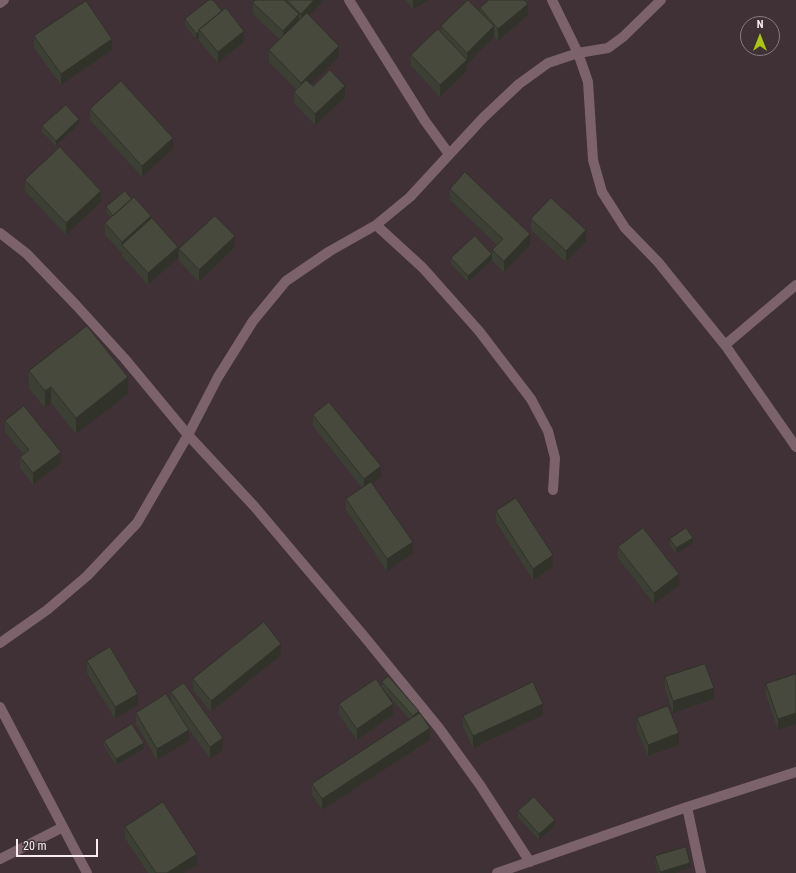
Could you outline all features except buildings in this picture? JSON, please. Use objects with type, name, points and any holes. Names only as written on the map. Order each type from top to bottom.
[{"type":"street","points":[[0,3],[4,0]]},
{"type":"street","points":[[349,0],[425,121],[449,154]]},
{"type":"street","points":[[552,0],[578,53],[588,82],[593,160],[602,192],[625,228],[658,262],[725,345],[796,447]]},
{"type":"street","points":[[0,643],[47,610],[87,576],[137,523],[188,435],[218,377],[253,321],[286,281],[330,251],[376,225],[410,197],[483,118],[520,84],[548,63],[578,53],[608,48],[623,37],[661,0]]},
{"type":"street","points":[[376,225],[424,268],[479,331],[531,398],[548,431],[555,458],[553,490]]},
{"type":"street","points":[[0,233],[27,254],[125,359],[188,435],[254,506],[363,635],[439,728],[480,785],[530,862]]},
{"type":"street","points":[[725,345],[796,285]]},
{"type":"street","points":[[0,707],[87,873]]},
{"type":"street","points":[[504,872],[687,807],[796,772]]},
{"type":"street","points":[[687,807],[701,873]]},
{"type":"street","points":[[0,859],[63,827]]}]
